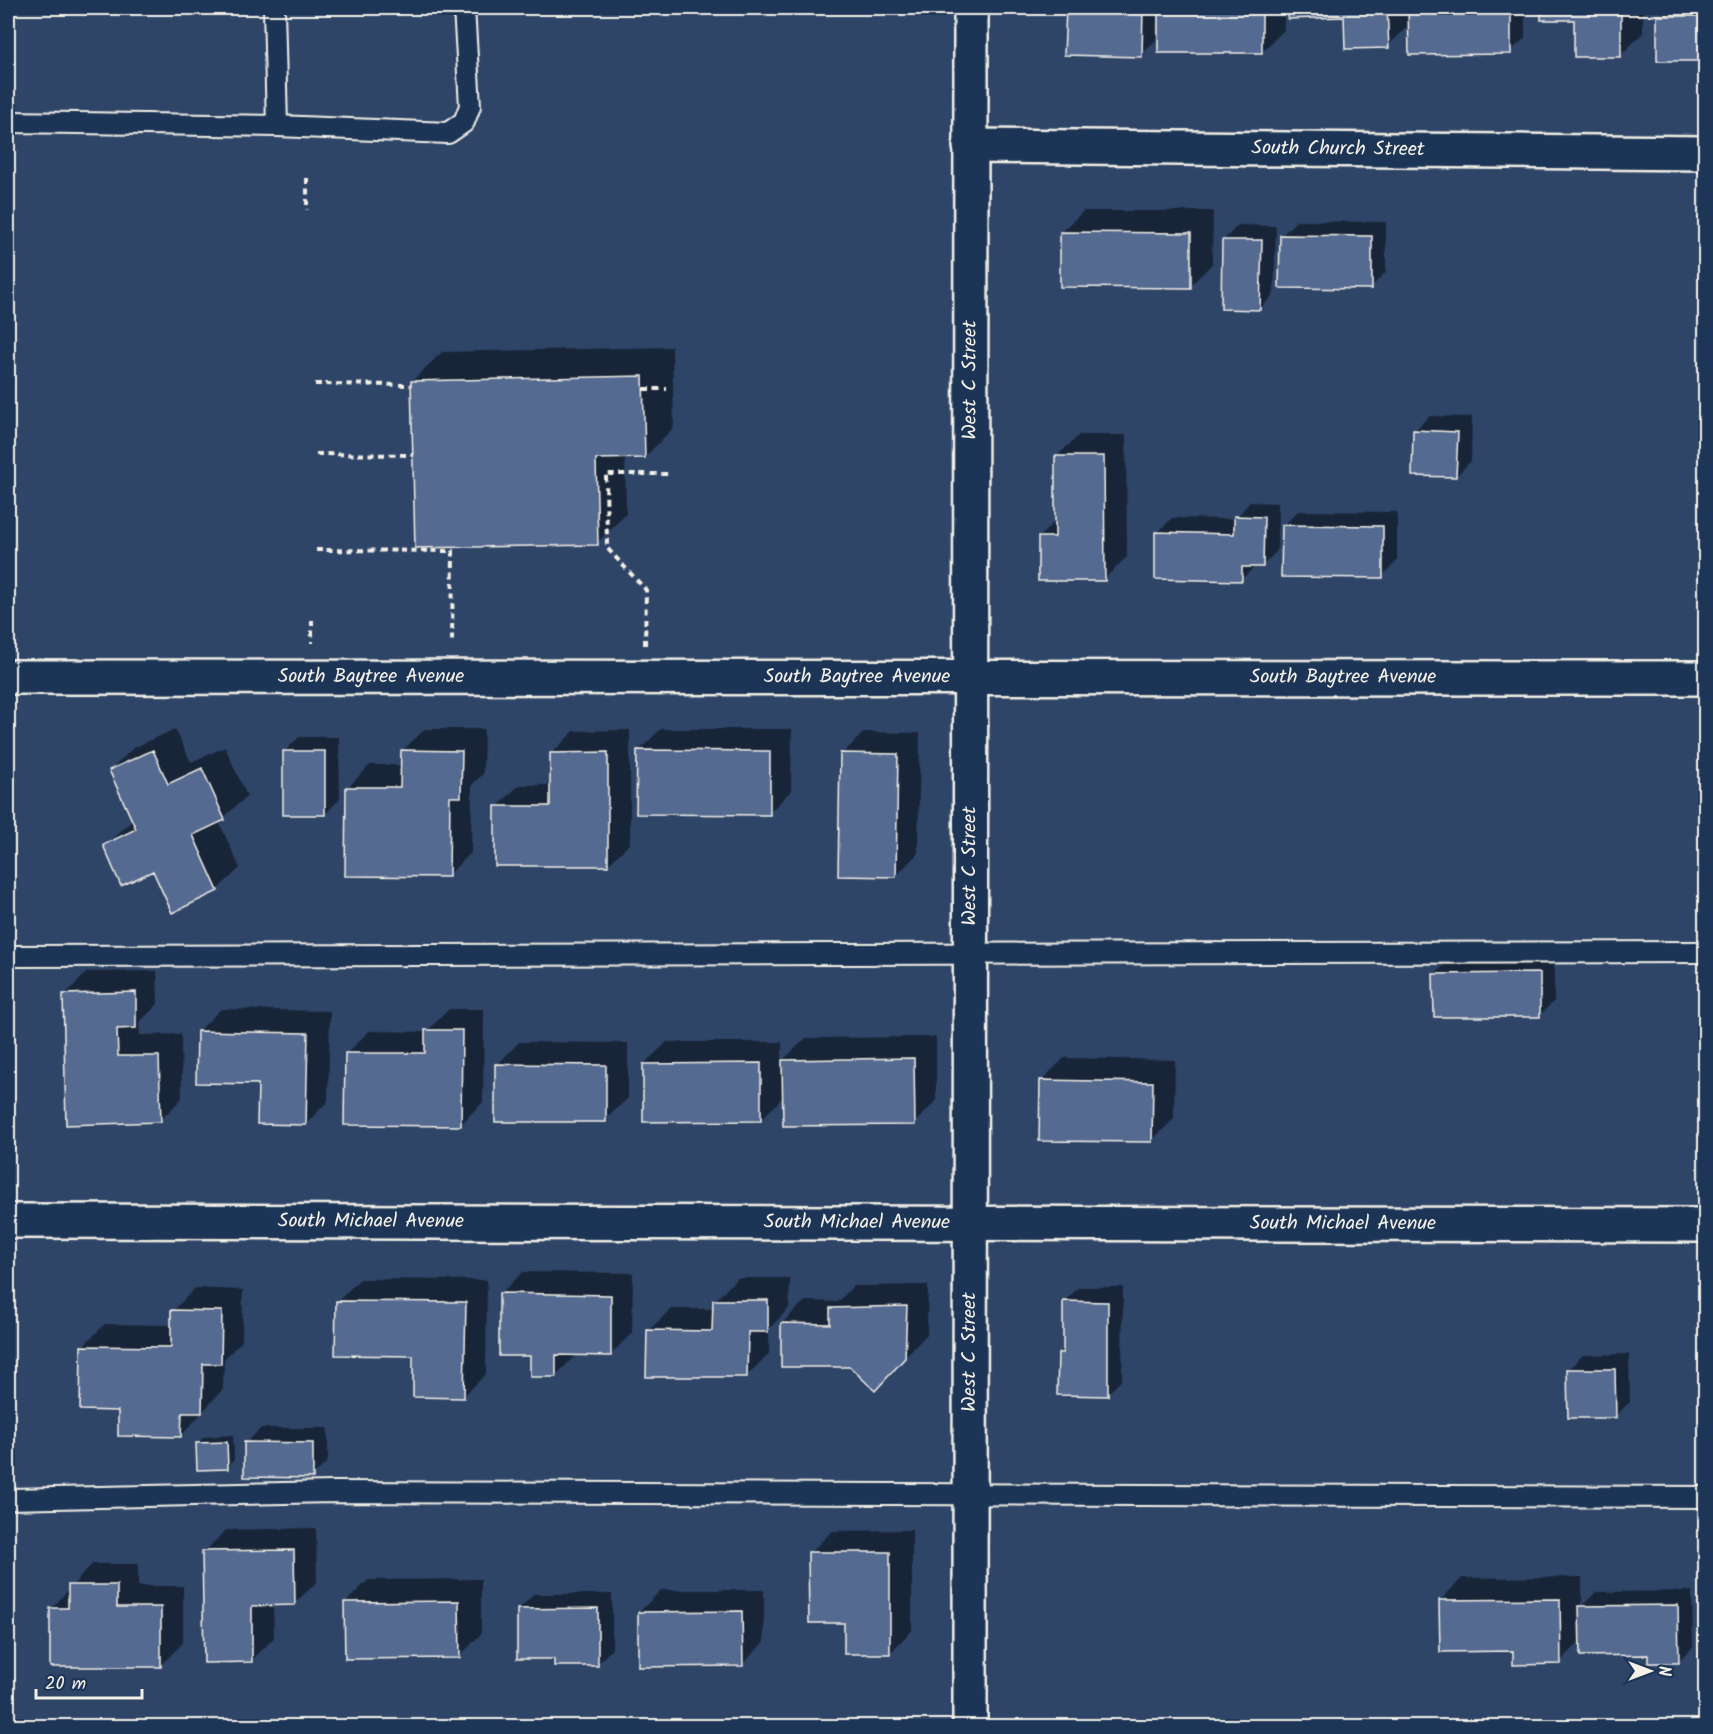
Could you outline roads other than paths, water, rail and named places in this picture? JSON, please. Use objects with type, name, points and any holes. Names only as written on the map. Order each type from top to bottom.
[{"type":"street","name":"West C Street","points":[[970,8],[970,1726]]},
{"type":"street","name":"South Church Street","points":[[970,146],[1706,153]]},
{"type":"street","name":"South Baytree Avenue","points":[[8,677],[1706,678]]},
{"type":"street","name":"South Michael Avenue","points":[[8,1221],[1706,1225]]},
{"type":"lane","points":[[274,8],[277,126]]},
{"type":"lane","points":[[8,122],[277,126],[448,133],[464,122],[470,106],[464,8]]},
{"type":"lane","points":[[8,956],[1706,952]]},
{"type":"lane","points":[[8,1499],[334,1492],[1706,1497]]}]
